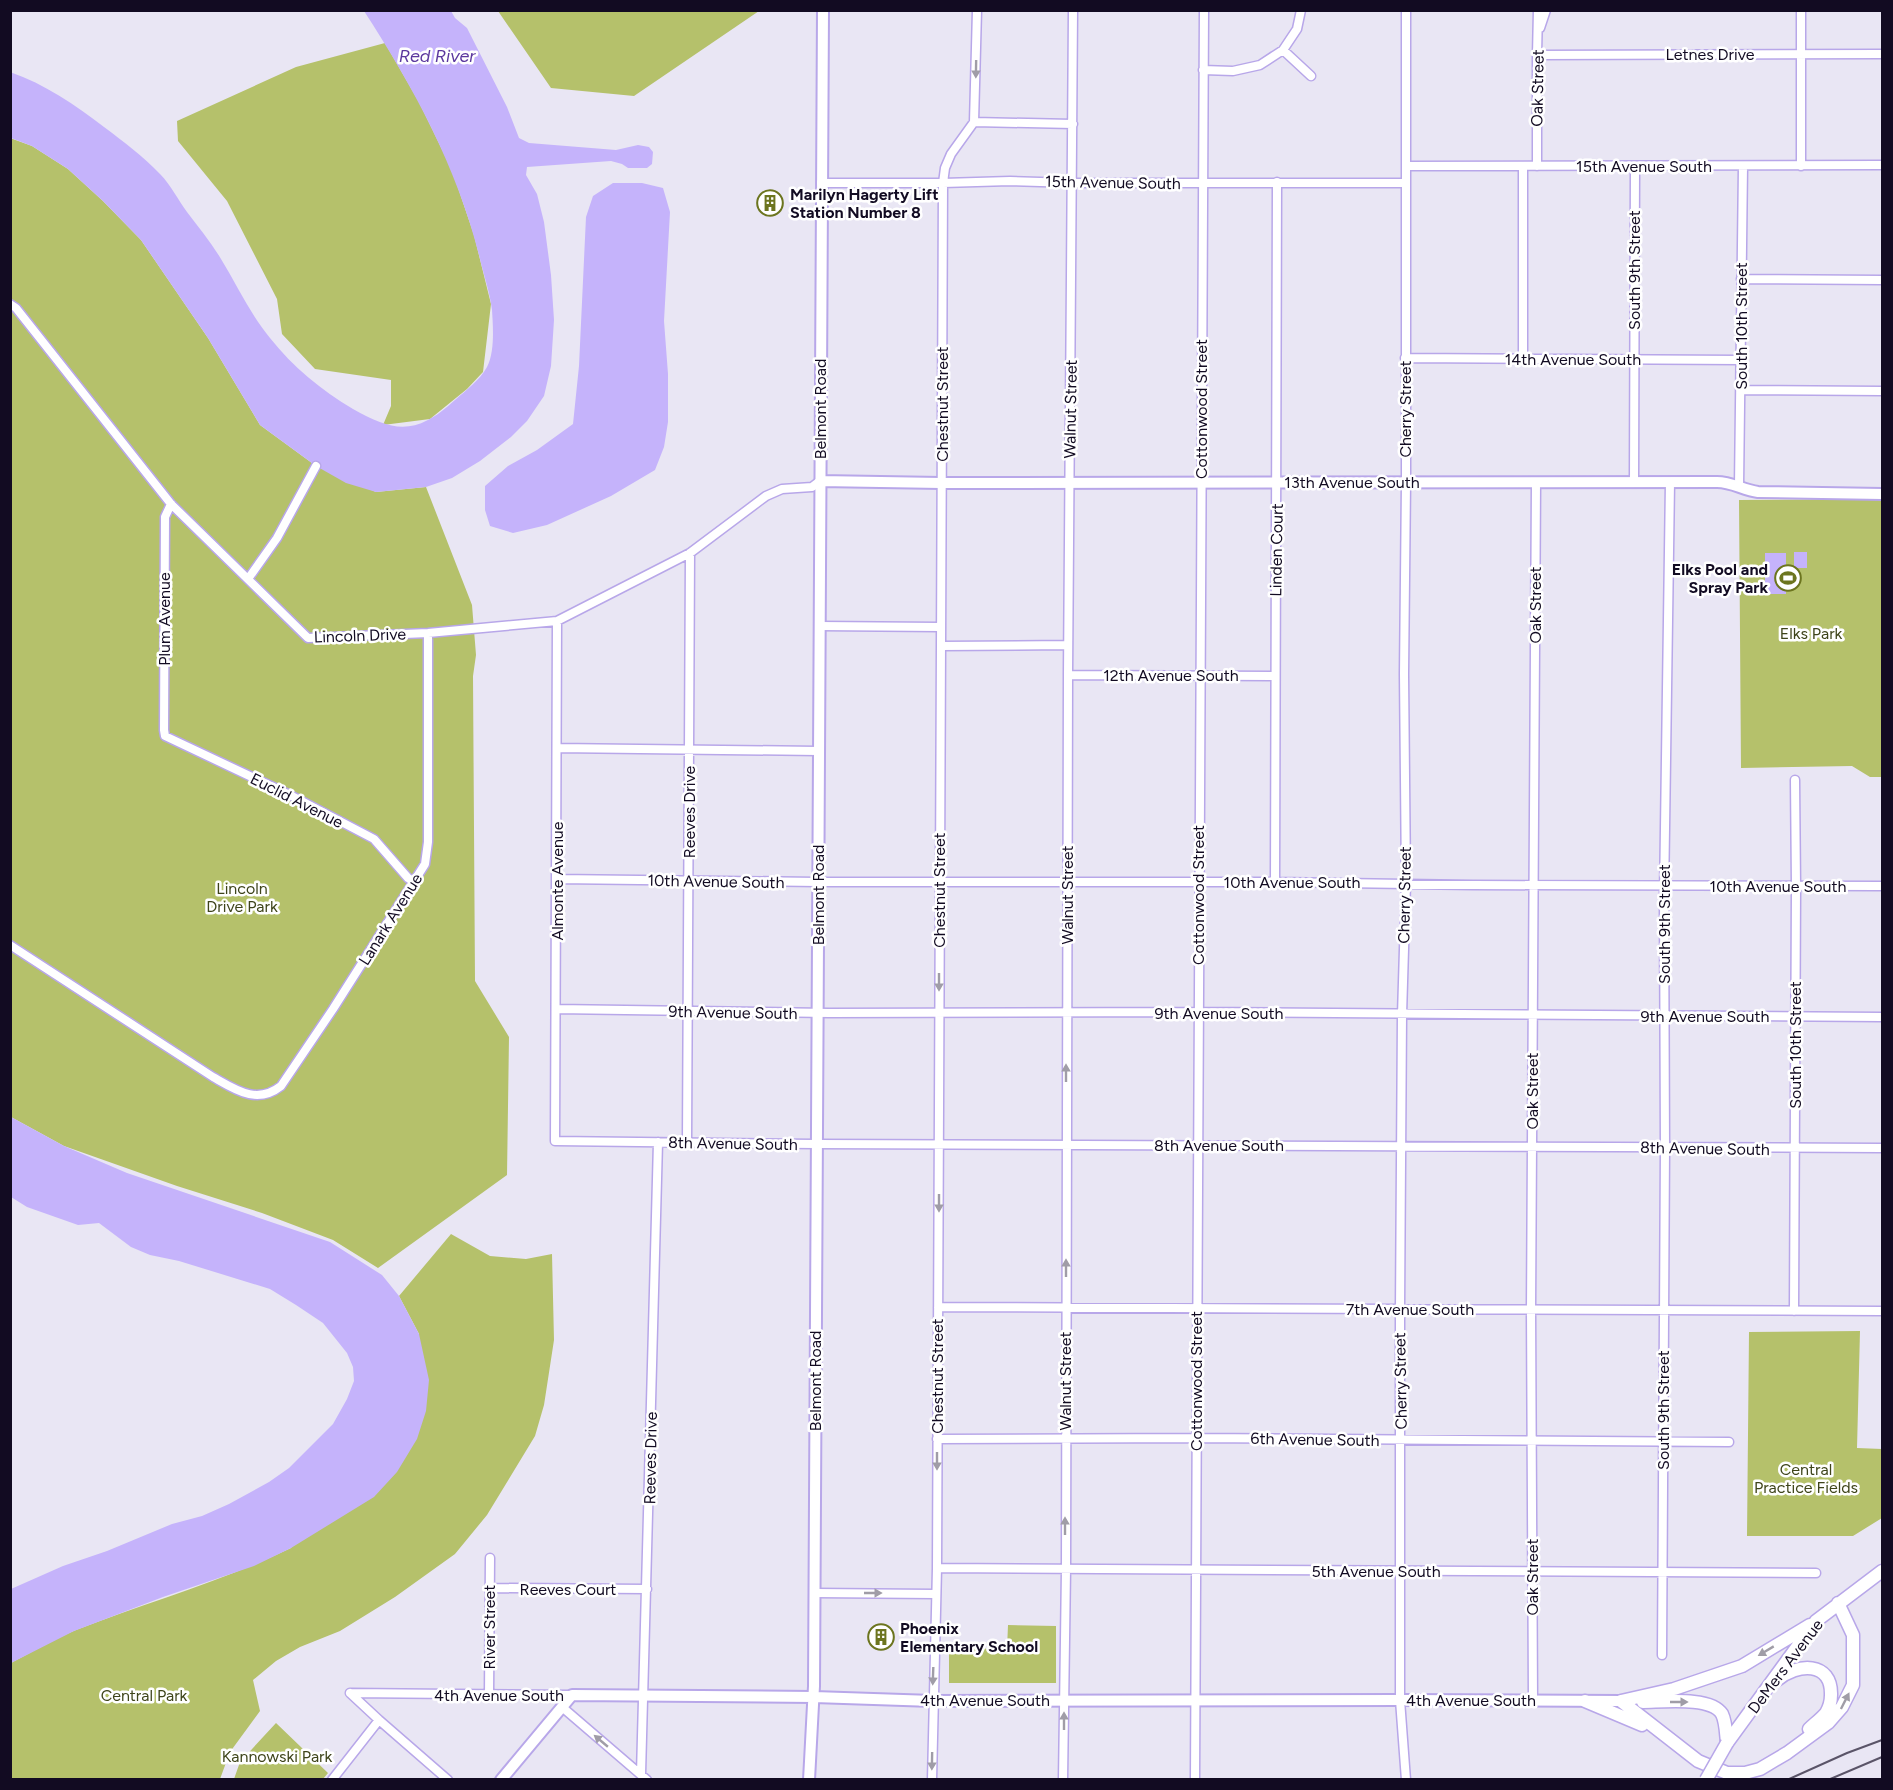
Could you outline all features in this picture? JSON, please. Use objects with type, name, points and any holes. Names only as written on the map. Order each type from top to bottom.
[{"type":"main road","name":"DeMers Avenue","points":[[1706,1779],[1727,1743],[1816,1621],[1882,1571]]},
{"type":"main road","points":[[1620,1701],[1698,1761],[1727,1773],[1745,1773],[1760,1769],[1787,1753],[1828,1723],[1842,1707],[1853,1685],[1853,1635],[1838,1603]]},
{"type":"main road","points":[[1620,1701],[1674,1689],[1742,1666],[1816,1621]]},
{"type":"main road","points":[[1767,1688],[1783,1675],[1804,1667],[1819,1670],[1827,1677],[1831,1688],[1831,1701],[1826,1713],[1787,1753]]},
{"type":"main road","points":[[1585,1701],[1641,1724],[1670,1739]]},
{"type":"main road","points":[[1620,1701],[1698,1702],[1714,1707],[1722,1714],[1727,1743]]},
{"type":"street","name":"Belmont Road","points":[[809,1779],[814,1697],[823,10]]},
{"type":"street","points":[[977,10],[974,122],[1073,124]]},
{"type":"street","name":"Walnut Street","points":[[1063,1779],[1066,1569],[1068,645],[1073,10]]},
{"type":"street","name":"Cottonwood Street","points":[[1195,1779],[1204,10]]},
{"type":"street","points":[[1203,70],[1233,71],[1260,65],[1283,50],[1297,29],[1301,10]]},
{"type":"street","name":"Cherry Street","points":[[1406,10],[1404,674],[1406,883],[1402,1015],[1400,1309],[1400,1700],[1406,1779]]},
{"type":"street","points":[[1537,55],[1538,10]]},
{"type":"street","name":"Oak Street","points":[[1537,166],[1537,55],[1539,30],[1546,10]]},
{"type":"street","points":[[1801,10],[1801,166]]},
{"type":"street","points":[[1283,50],[1311,76]]},
{"type":"street","name":"Letnes Drive","points":[[1537,55],[1882,54]]},
{"type":"street","name":"Chestnut Street","points":[[932,1779],[937,1568],[943,183],[945,168],[951,154],[974,122]]},
{"type":"street","name":"15th Avenue South","points":[[1406,166],[1882,165]]},
{"type":"street","points":[[1523,166],[1523,359]]},
{"type":"street","name":"South 9th Street","points":[[1635,166],[1635,482]]},
{"type":"street","name":"South 10th Street","points":[[1739,486],[1743,166]]},
{"type":"street","name":"15th Avenue South","points":[[821,183],[1010,181],[1405,183]]},
{"type":"street","name":"Linden Court","points":[[1275,882],[1277,182]]},
{"type":"street","points":[[1741,279],[1882,280]]},
{"type":"street","name":"Lincoln Drive","points":[[10,304],[16,308],[171,504],[308,638],[428,633],[557,621],[690,553],[766,496],[782,489],[812,487],[819,480]]},
{"type":"street","name":"14th Avenue South","points":[[1405,358],[1741,360]]},
{"type":"street","points":[[1741,390],[1882,391]]},
{"type":"street","points":[[248,579],[277,538],[316,466]]},
{"type":"street","name":"13th Avenue South","points":[[819,480],[941,483],[1727,482],[1758,492],[1882,494]]},
{"type":"street","name":"Oak Street","points":[[1533,1701],[1531,1310],[1536,482]]},
{"type":"street","name":"South 9th Street","points":[[1662,1655],[1664,886],[1670,482]]},
{"type":"street","name":"Plum Avenue","points":[[165,736],[165,517],[171,504]]},
{"type":"street","name":"Reeves Drive","points":[[687,1143],[690,553]]},
{"type":"street","name":"Almonte Avenue","points":[[555,1141],[557,621]]},
{"type":"street","points":[[819,626],[940,627]]},
{"type":"street","name":"Lanark Avenue","points":[[10,945],[239,1092],[258,1096],[271,1094],[281,1086],[333,1009],[425,864],[428,842],[428,633]]},
{"type":"street","points":[[941,646],[1068,645]]},
{"type":"street","name":"12th Avenue South","points":[[1068,675],[1275,676]]},
{"type":"street","name":"Euclid Avenue","points":[[165,736],[290,795],[374,839],[408,878],[415,882]]},
{"type":"street","points":[[557,747],[818,751]]},
{"type":"street","name":"South 10th Street","points":[[1794,1311],[1795,780]]},
{"type":"street","name":"10th Avenue South","points":[[557,879],[1882,886]]},
{"type":"street","name":"9th Avenue South","points":[[556,1009],[939,1014],[1198,1012],[1882,1017]]},
{"type":"street","name":"8th Avenue South","points":[[555,1141],[1882,1148]]},
{"type":"street","name":"Reeves Drive","points":[[644,1777],[658,1142]]},
{"type":"street","name":"7th Avenue South","points":[[938,1307],[1882,1311]]},
{"type":"street","name":"6th Avenue South","points":[[937,1439],[1196,1438],[1729,1442]]},
{"type":"street","name":"River Street","points":[[489,1695],[490,1558]]},
{"type":"street","name":"5th Avenue South","points":[[937,1568],[1816,1573]]},
{"type":"street","name":"Reeves Court","points":[[489,1588],[647,1589]]},
{"type":"street","points":[[814,1593],[936,1594]]},
{"type":"street","name":"4th Avenue South","points":[[379,1720],[350,1693],[814,1697],[933,1701],[1620,1701]]},
{"type":"street","points":[[501,1779],[572,1695]]},
{"type":"street","points":[[562,1707],[644,1777]]},
{"type":"street","points":[[332,1779],[379,1720],[448,1779]]},
{"type":"green space","points":[[498,11],[759,11],[634,96],[551,88]]},
{"type":"green space","points":[[385,43],[419,102],[452,170],[474,235],[491,304],[483,372],[467,389],[430,419],[383,425],[391,406],[391,380],[315,369],[282,334],[277,299],[227,201],[178,141],[177,121],[296,67]]},
{"type":"green space","name":"Lincoln Drive Park","points":[[10,138],[32,146],[68,169],[141,240],[208,338],[260,425],[316,466],[376,492],[426,487],[472,605],[476,655],[473,676],[475,981],[509,1037],[507,1175],[378,1268],[333,1240],[262,1213],[64,1146],[11,1117]]},
{"type":"green space","name":"Elks Park","points":[[1882,499],[1882,777],[1870,777],[1852,766],[1741,768],[1739,500]]},
{"type":"green space","name":"Central Park","points":[[451,1234],[490,1256],[526,1259],[552,1254],[554,1340],[544,1405],[535,1436],[487,1515],[455,1554],[395,1597],[340,1631],[300,1647],[276,1661],[253,1680],[260,1711],[230,1752],[220,1779],[11,1780],[11,1663],[76,1630],[212,1581],[291,1548],[419,1334],[399,1296]]},
{"type":"green space","name":"Central Practice Fields","points":[[1860,1331],[1857,1448],[1882,1449],[1882,1518],[1853,1536],[1747,1536],[1749,1332]]},
{"type":"green space","points":[[1008,1625],[1056,1626],[1056,1683],[949,1683],[949,1648],[1007,1649]]},
{"type":"green space","name":"Kannowski Park","points":[[276,1723],[328,1773],[323,1779],[234,1779],[240,1762]]},
{"type":"water","name":"Red River","points":[[364,11],[451,11],[455,18],[467,28],[507,107],[519,138],[529,143],[616,150],[638,145],[649,147],[653,152],[652,164],[647,168],[628,168],[611,161],[527,167],[526,175],[537,194],[544,222],[551,275],[554,320],[551,366],[544,396],[527,421],[511,437],[480,461],[452,478],[426,487],[376,492],[346,483],[316,466],[260,425],[208,338],[141,240],[68,169],[32,146],[11,138],[10,72],[71,103],[126,144],[160,174],[217,253],[263,329],[288,359],[308,377],[341,402],[381,423],[406,427],[417,425],[441,411],[484,372],[490,361],[492,347],[492,310],[471,226],[447,161],[417,100]]},
{"type":"water","points":[[613,183],[642,183],[663,188],[670,212],[664,321],[668,374],[668,422],[664,447],[655,470],[611,496],[547,525],[513,533],[490,526],[485,510],[485,486],[508,466],[537,450],[573,424],[579,366],[586,217],[593,196]]},
{"type":"water","points":[[1794,552],[1807,552],[1807,568],[1794,568]]},
{"type":"water","points":[[1765,553],[1786,553],[1786,594],[1765,594]]},
{"type":"water","points":[[11,1117],[64,1146],[127,1173],[330,1242],[382,1275],[399,1296],[419,1334],[429,1380],[426,1411],[417,1439],[397,1472],[374,1497],[291,1548],[254,1566],[74,1631],[11,1663],[11,1589],[63,1566],[107,1551],[172,1524],[202,1516],[269,1482],[289,1468],[333,1424],[354,1381],[353,1367],[347,1353],[323,1323],[270,1289],[179,1261],[150,1255],[131,1247],[99,1223],[78,1225],[27,1207],[11,1197]]},
{"type":"railway","points":[[1787,1780],[1882,1740]]},
{"type":"railway","points":[[1828,1780],[1882,1757]]},
{"type":"place","name":"Marilyn Hagerty Lift Station Number 8","points":[[770,203]]},
{"type":"place","name":"Elks Pool and Spray Park","points":[[1788,578]]},
{"type":"place","name":"Phoenix Elementary School","points":[[881,1637]]}]
